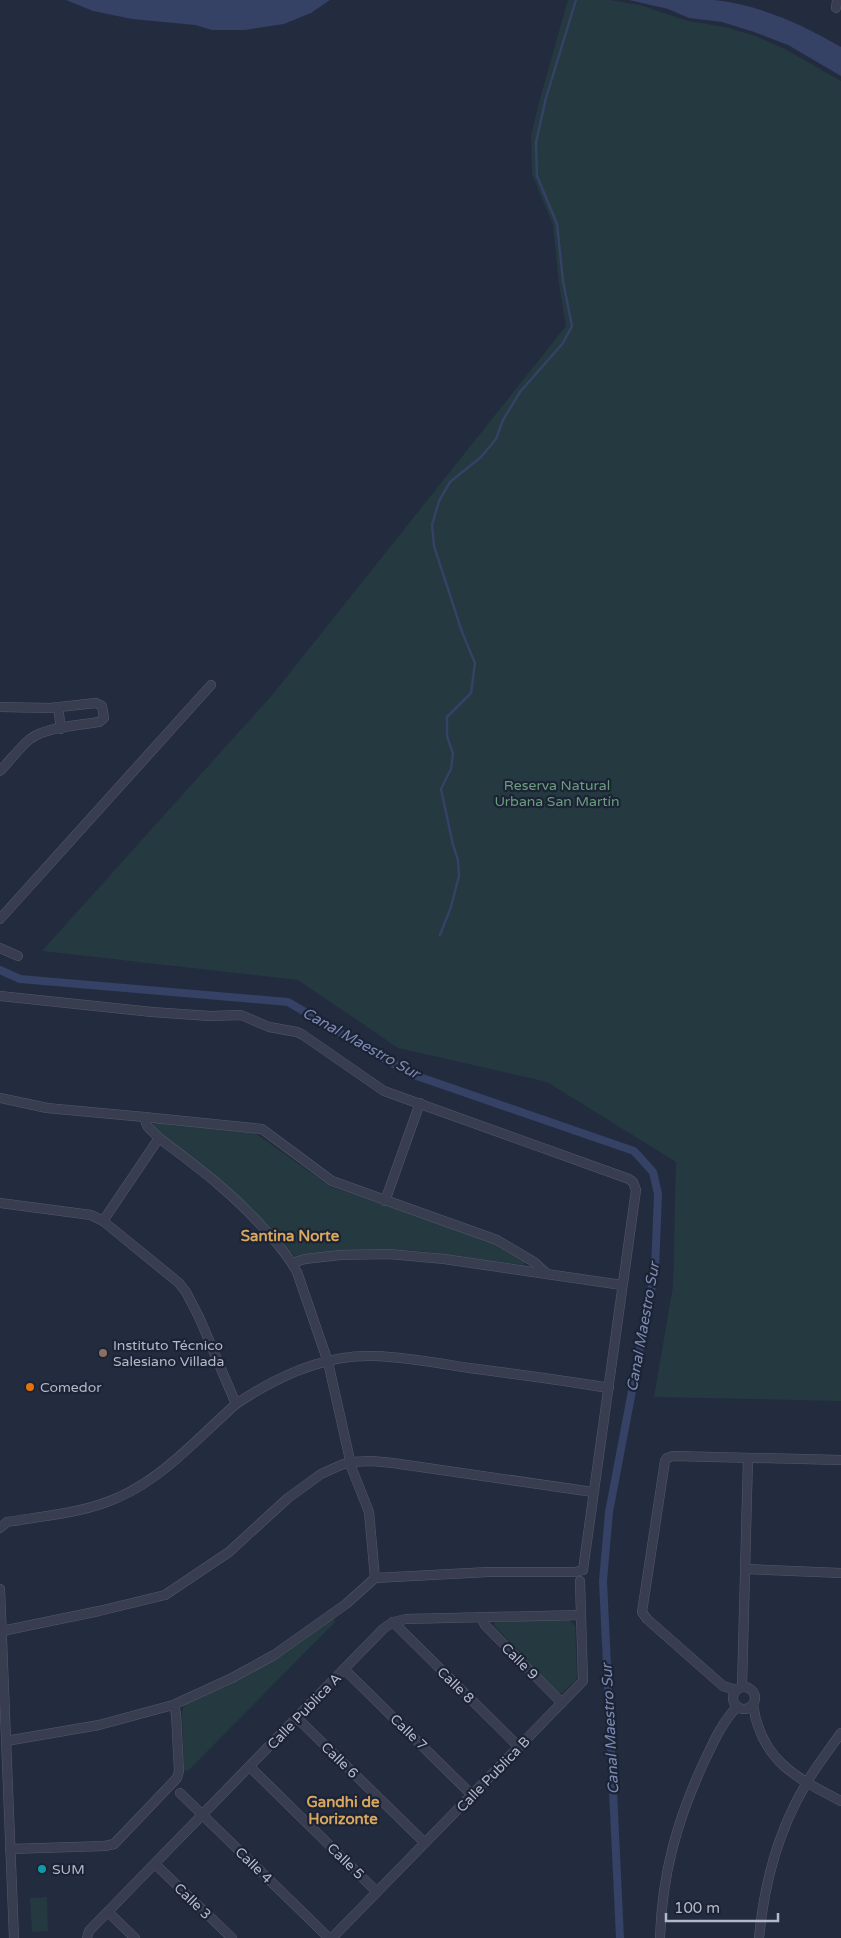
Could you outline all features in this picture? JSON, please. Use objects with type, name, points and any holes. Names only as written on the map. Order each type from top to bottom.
[{"type":"street","points":[[0,919],[211,685]]},
{"type":"street","points":[[0,707],[58,707],[96,703],[102,706],[105,714],[104,718],[99,722],[43,733],[30,739],[0,771]]},
{"type":"street","points":[[58,707],[60,729]]},
{"type":"street","points":[[0,948],[18,956]]},
{"type":"street","points":[[0,996],[152,1012],[210,1016],[238,1014],[268,1027],[302,1035],[384,1091],[629,1179],[633,1182],[636,1190],[584,1568],[580,1571],[488,1572],[375,1578],[346,1604],[274,1655],[232,1678],[173,1705],[99,1725],[6,1741]]},
{"type":"street","points":[[0,1098],[47,1108],[262,1129],[327,1178],[385,1201],[497,1240],[534,1262],[546,1273]]},
{"type":"street","points":[[385,1201],[420,1103]]},
{"type":"street","points":[[144,1117],[147,1126],[159,1138],[234,1196],[292,1263],[328,1362],[350,1462],[369,1512],[375,1578]]},
{"type":"street","points":[[103,1221],[159,1138]]},
{"type":"street","points":[[0,1203],[88,1214],[103,1221],[179,1283],[186,1292],[236,1404]]},
{"type":"street","points":[[292,1263],[305,1259],[346,1254],[389,1254],[546,1273],[622,1285]]},
{"type":"street","points":[[0,1528],[7,1522],[84,1508],[118,1498],[134,1490],[158,1474],[236,1404],[280,1377],[328,1362],[357,1357],[385,1357],[609,1388]]},
{"type":"street","points":[[841,1460],[673,1456],[667,1458],[642,1606],[642,1612],[647,1619],[723,1686],[753,1690],[756,1698],[753,1705],[755,1718],[769,1749],[790,1772],[806,1783],[841,1801]]},
{"type":"street","points":[[748,1458],[746,1569],[739,1689],[733,1701],[737,1707],[747,1709],[753,1705]]},
{"type":"street","points":[[2,1631],[100,1611],[165,1595],[229,1552],[300,1488],[330,1469],[350,1462],[393,1463],[593,1492]]},
{"type":"street","points":[[746,1569],[841,1573]]},
{"type":"street","name":"Calle Publica B","points":[[330,1938],[378,1892],[562,1703],[583,1679],[580,1581]]},
{"type":"street","points":[[0,1589],[14,1938]]},
{"type":"street","points":[[393,1622],[406,1619],[581,1615]]},
{"type":"street","name":"Calle 9","points":[[481,1617],[485,1626],[562,1703]]},
{"type":"street","name":"Calle Publica A","points":[[87,1938],[89,1930],[345,1670],[382,1629],[393,1622]]},
{"type":"street","name":"Calle 8","points":[[393,1622],[519,1747]]},
{"type":"street","name":"Calle 7","points":[[345,1670],[472,1794]]},
{"type":"street","points":[[10,1850],[114,1844],[178,1778],[180,1771],[176,1712],[173,1705]]},
{"type":"street","points":[[660,1938],[661,1903],[666,1870],[680,1820],[712,1744],[727,1719],[737,1707]]},
{"type":"street","name":"Calle 6","points":[[297,1718],[425,1843]]},
{"type":"street","points":[[759,1938],[764,1894],[777,1846],[806,1783],[841,1733]]},
{"type":"street","name":"Calle 5","points":[[250,1767],[378,1892]]},
{"type":"street","name":"Calle 4","points":[[180,1793],[330,1938]]},
{"type":"street","name":"Calle 3","points":[[155,1864],[232,1938]]},
{"type":"street","points":[[108,1912],[135,1938]]},
{"type":"green space","name":"Reserva Natural Urbana San Martín","points":[[568,0],[610,0],[640,5],[688,21],[725,27],[755,36],[785,49],[841,81],[841,1401],[654,1397],[673,1286],[676,1162],[547,1082],[398,1048],[298,980],[42,951],[273,694],[566,326],[559,284],[553,225],[532,174],[531,136]]},
{"type":"green space","points":[[153,1122],[255,1133],[331,1187],[494,1244],[527,1261],[523,1265],[420,1251],[376,1249],[295,1257],[273,1231],[233,1192],[154,1128]]},
{"type":"green space","points":[[333,1617],[335,1622],[188,1771],[184,1770],[183,1707],[227,1686],[271,1661]]},
{"type":"green space","points":[[569,1619],[575,1626],[577,1675],[576,1680],[562,1693],[558,1692],[494,1625],[495,1622]]},
{"type":"green space","points":[[47,1897],[48,1931],[32,1932],[30,1898]]},
{"type":"water","points":[[66,0],[330,0],[311,13],[284,24],[245,30],[212,30],[195,25],[132,19],[93,11]]},
{"type":"water","points":[[629,0],[715,0],[764,11],[796,23],[841,47],[841,76],[788,45],[754,32],[722,22],[689,18],[668,9]]},
{"type":"waterway","points":[[440,935],[451,907],[459,876],[458,860],[441,789],[451,769],[453,754],[447,736],[447,717],[471,693],[475,663],[462,632],[434,546],[432,525],[439,501],[450,482],[481,457],[496,439],[503,420],[520,392],[563,343],[572,326],[563,281],[557,224],[537,176],[536,142],[546,98],[576,0]]},
{"type":"waterway","name":"Canal Maestro Sur","points":[[0,970],[20,979],[288,1002],[411,1074],[634,1151],[653,1172],[658,1194],[655,1270],[609,1512],[603,1581],[620,1938]]},
{"type":"place","name":"Instituto Técnico Salesiano Villada","points":[[103,1353]]},
{"type":"place","name":"Comedor","points":[[30,1387]]},
{"type":"place","name":"SUM","points":[[42,1869]]},
{"type":"district","name":"Santina Norte","points":[[290,1236]]},
{"type":"district","name":"Gandhi de Horizonte","points":[[343,1810]]}]
